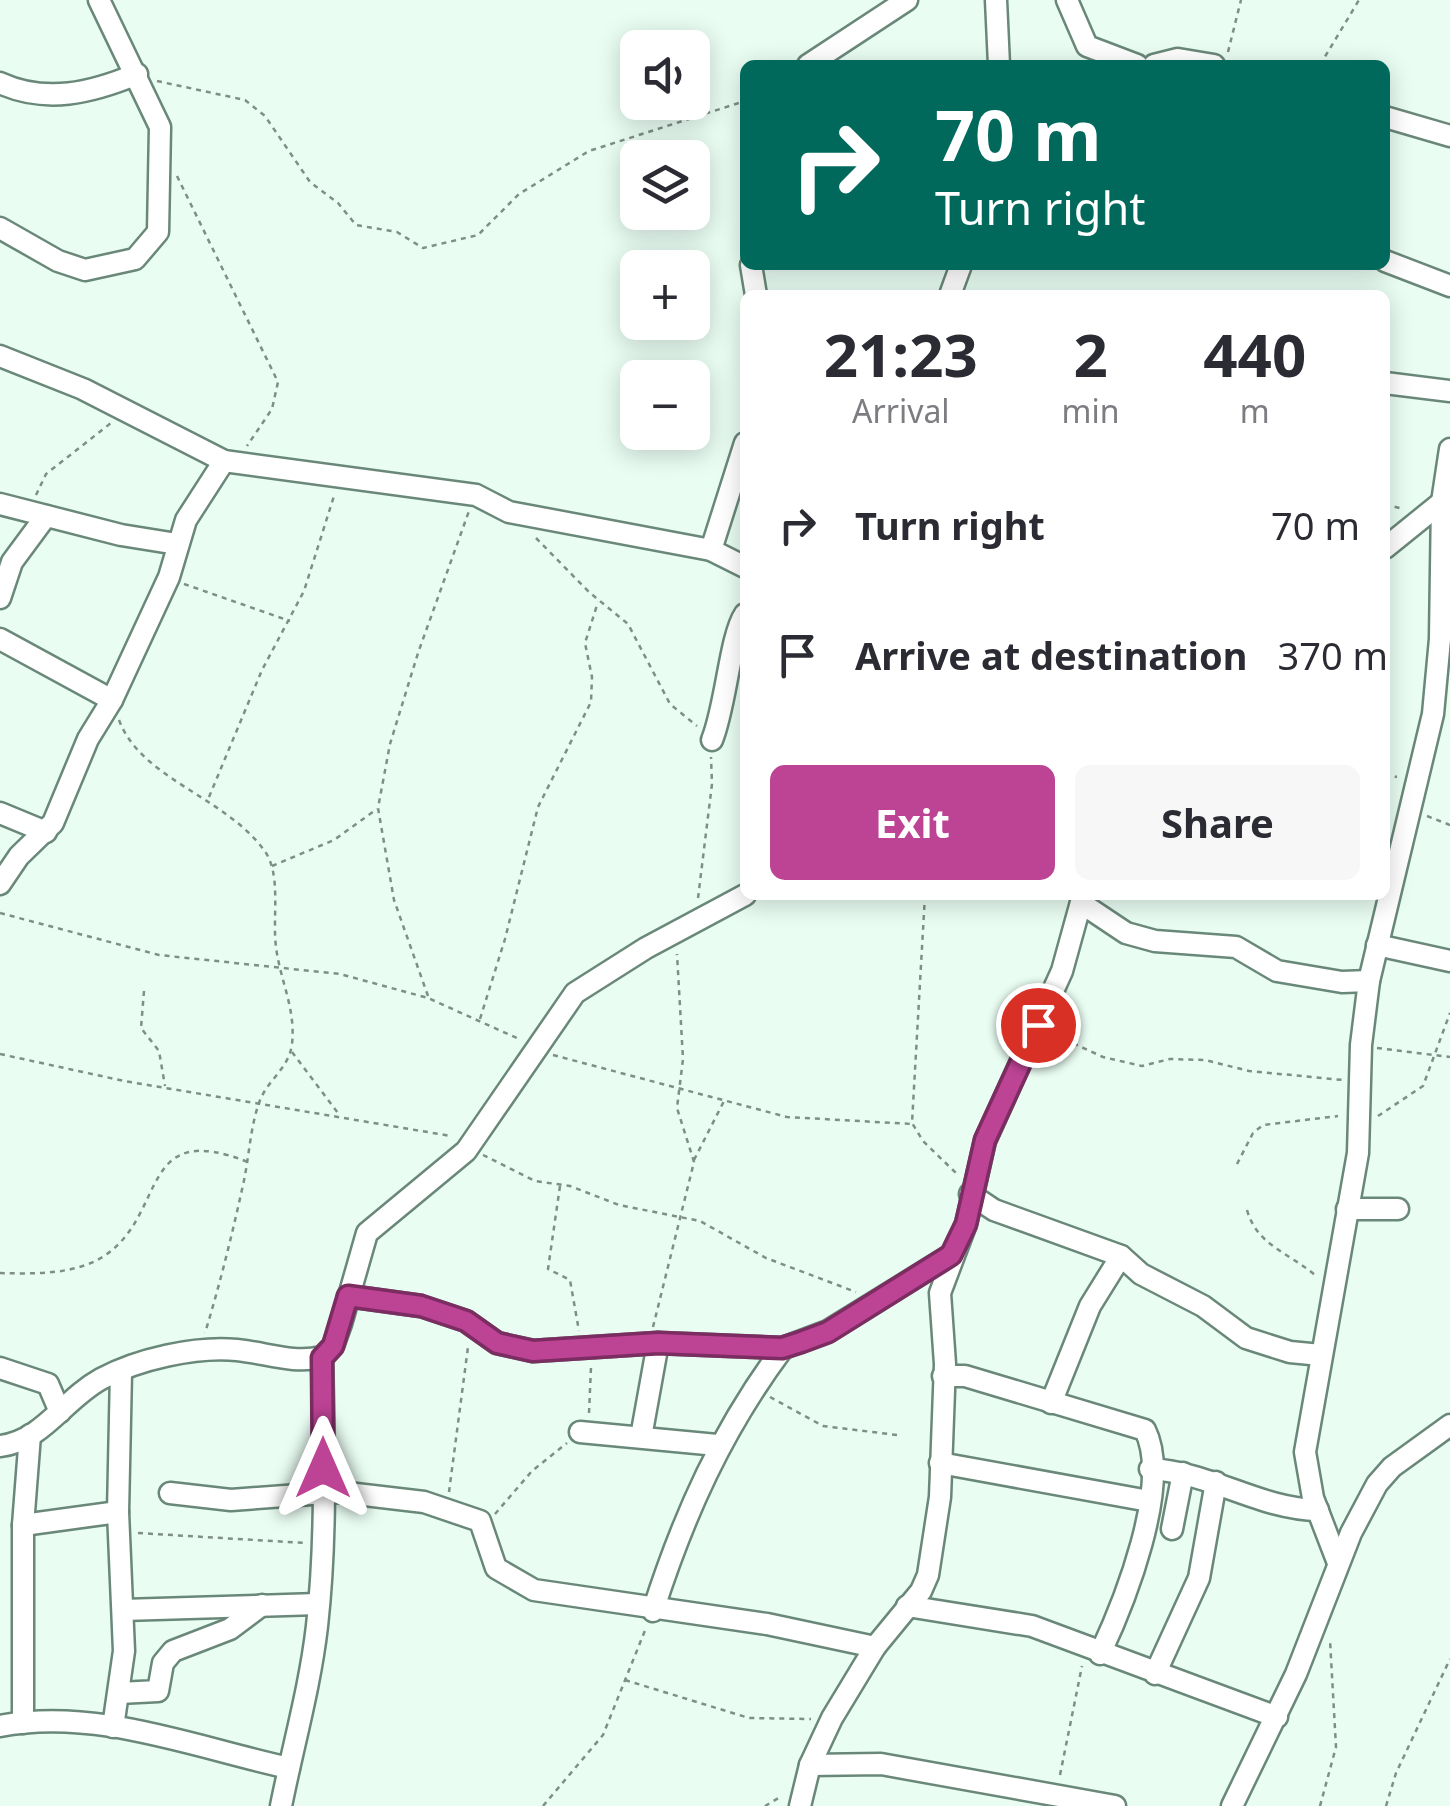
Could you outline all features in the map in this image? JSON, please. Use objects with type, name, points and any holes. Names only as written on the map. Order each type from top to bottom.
[{"type":"street","points":[[0,228],[58,262],[85,270],[128,262],[158,232],[160,127],[99,0]]},
{"type":"street","points":[[816,60],[907,0]]},
{"type":"street","points":[[996,0],[998,60]]},
{"type":"street","points":[[1068,0],[1087,46],[1124,60]]},
{"type":"street","points":[[0,83],[20,92],[74,94],[136,74]]},
{"type":"street","points":[[1390,118],[1450,136]]},
{"type":"street","points":[[1390,264],[1450,286]]},
{"type":"street","points":[[0,356],[129,412],[224,462],[476,495],[510,512],[711,550],[740,564]]},
{"type":"street","points":[[1390,385],[1450,392]]},
{"type":"street","points":[[1390,894],[1442,715],[1442,502],[1450,450]]},
{"type":"street","points":[[711,550],[740,459]]},
{"type":"street","points":[[0,884],[18,856],[46,832],[169,577],[177,544],[200,494],[224,462]]},
{"type":"street","points":[[1390,544],[1442,502]]},
{"type":"street","points":[[0,504],[177,544]]},
{"type":"street","points":[[0,598],[12,562],[39,514]]},
{"type":"street","points":[[712,740],[728,691],[740,624]]},
{"type":"street","points":[[0,638],[112,700]]},
{"type":"street","points":[[0,813],[46,832]]},
{"type":"street","points":[[0,1446],[30,1440],[30,1436],[102,1378],[121,1372],[200,1351],[239,1350],[307,1361],[322,1358],[333,1346],[367,1233],[471,1145],[575,993],[740,898]]},
{"type":"street","points":[[800,1806],[810,1765],[832,1718],[874,1648],[928,1575],[938,1520],[944,1376],[938,1311],[951,1255],[966,1224],[985,1140],[1062,970],[1082,900]]},
{"type":"street","points":[[1083,900],[1115,927],[1155,941],[1236,947],[1277,971],[1342,982],[1369,981]]},
{"type":"street","points":[[1338,1563],[1318,1510],[1305,1452],[1360,1138],[1361,1045],[1369,981],[1389,900]]},
{"type":"street","points":[[1377,945],[1450,960]]},
{"type":"street","points":[[970,1194],[994,1210],[1121,1256],[1141,1274],[1203,1306],[1246,1338],[1290,1352],[1321,1355]]},
{"type":"street","points":[[1348,1208],[1398,1209]]},
{"type":"street","points":[[348,1296],[421,1306],[472,1326],[512,1348],[533,1351],[658,1343],[782,1348],[828,1332],[951,1255]]},
{"type":"street","points":[[1051,1403],[1090,1306],[1121,1256]]},
{"type":"street","points":[[641,1437],[658,1343]]},
{"type":"street","points":[[653,1611],[678,1533],[718,1445],[782,1348]]},
{"type":"street","points":[[281,1806],[306,1703],[318,1604],[322,1358]]},
{"type":"street","points":[[0,1368],[48,1384],[60,1412]]},
{"type":"street","points":[[113,1727],[119,1693],[123,1610],[118,1522],[121,1372]]},
{"type":"street","points":[[944,1376],[965,1376],[1145,1430],[1150,1440],[1150,1469],[1139,1559],[1092,1650]]},
{"type":"street","points":[[1232,1806],[1277,1717],[1338,1563],[1377,1484],[1392,1466],[1450,1425]]},
{"type":"street","points":[[580,1432],[718,1445]]},
{"type":"street","points":[[23,1723],[23,1525],[30,1436]]},
{"type":"street","points":[[940,1463],[1148,1500]]},
{"type":"street","points":[[1150,1469],[1184,1472],[1293,1509],[1318,1510]]},
{"type":"street","points":[[1172,1529],[1184,1472]]},
{"type":"street","points":[[1155,1674],[1200,1578],[1216,1482]]},
{"type":"street","points":[[170,1493],[232,1500],[322,1491],[448,1509],[484,1524],[490,1554],[510,1579],[534,1590],[653,1611],[766,1624],[874,1648]]},
{"type":"street","points":[[23,1525],[118,1522]]},
{"type":"street","points":[[123,1610],[318,1604]]},
{"type":"street","points":[[119,1693],[158,1691],[164,1663],[173,1651],[230,1629],[262,1605]]},
{"type":"street","points":[[908,1606],[1032,1626],[1277,1717]]},
{"type":"street","points":[[0,1726],[23,1723],[113,1727],[289,1768]]},
{"type":"street","points":[[810,1765],[880,1764],[1115,1806]]},
{"type":"path","points":[[1224,60],[1240,0]]},
{"type":"path","points":[[1323,60],[1358,0]]},
{"type":"path","points":[[136,74],[245,100],[264,116],[310,182],[338,203],[356,225],[398,232],[424,248],[478,235],[519,194],[589,151],[740,103]]},
{"type":"path","points":[[162,148],[278,382],[262,428],[244,449],[224,462]]},
{"type":"path","points":[[39,514],[46,474],[129,412]]},
{"type":"path","points":[[208,798],[262,670],[290,621],[340,478]]},
{"type":"path","points":[[428,998],[394,900],[378,808],[390,744],[418,653],[476,495]]},
{"type":"path","points":[[531,533],[634,633],[670,704],[712,740],[706,848],[685,926],[684,1060],[677,1108],[694,1162]]},
{"type":"path","points":[[169,577],[290,621]]},
{"type":"path","points":[[480,1019],[506,939],[538,807],[591,702],[585,643],[599,601]]},
{"type":"path","points":[[112,700],[132,746],[160,771],[208,798],[242,825],[272,866],[276,950],[291,1001],[291,1051],[258,1104],[248,1162],[200,1351]]},
{"type":"path","points":[[272,866],[334,840],[378,808]]},
{"type":"path","points":[[1412,809],[1450,825]]},
{"type":"path","points":[[925,900],[912,1052],[912,1124],[970,1194]]},
{"type":"path","points":[[0,914],[159,955],[340,974],[428,998],[480,1019],[536,1050],[787,1117],[912,1124]]},
{"type":"path","points":[[144,991],[142,1031],[159,1051],[165,1087]]},
{"type":"path","points":[[1360,1138],[1385,1110],[1421,1090],[1450,1013]]},
{"type":"path","points":[[1038,1025],[1075,1047],[1126,1064],[1205,1060],[1249,1071],[1359,1082]]},
{"type":"path","points":[[1361,1045],[1450,1057]]},
{"type":"path","points":[[291,1051],[339,1115]]},
{"type":"path","points":[[0,1054],[258,1104],[339,1115],[471,1145],[535,1182],[560,1184],[619,1205],[680,1216],[719,1230],[766,1258],[876,1302]]},
{"type":"path","points":[[658,1343],[654,1319],[694,1162],[724,1099]]},
{"type":"path","points":[[1238,1164],[1253,1132],[1262,1125],[1360,1113]]},
{"type":"path","points":[[0,1273],[62,1271],[110,1252],[125,1237],[162,1169],[182,1152],[212,1152],[248,1162]]},
{"type":"path","points":[[484,1524],[509,1503],[532,1471],[580,1432],[591,1402],[587,1346],[570,1280],[548,1269],[560,1184]]},
{"type":"path","points":[[1248,1210],[1253,1228],[1270,1246],[1292,1256],[1334,1291]]},
{"type":"path","points":[[448,1509],[458,1400],[472,1326]]},
{"type":"path","points":[[760,1378],[772,1400],[813,1422],[897,1435]]},
{"type":"path","points":[[118,1522],[321,1544]]},
{"type":"path","points":[[544,1806],[603,1735],[653,1611]]},
{"type":"path","points":[[1320,1806],[1336,1747],[1329,1636]]},
{"type":"path","points":[[1051,1794],[1058,1785],[1092,1650]]},
{"type":"path","points":[[1386,1806],[1396,1773],[1450,1659]]},
{"type":"path","points":[[625,1680],[749,1718],[832,1718]]},
{"type":"route","points":[[323,1468],[322,1358],[333,1346],[348,1296],[421,1306],[466,1321],[497,1343],[533,1351],[658,1343],[782,1348],[828,1332],[951,1255],[966,1224],[985,1140],[1038,1025]]}]
